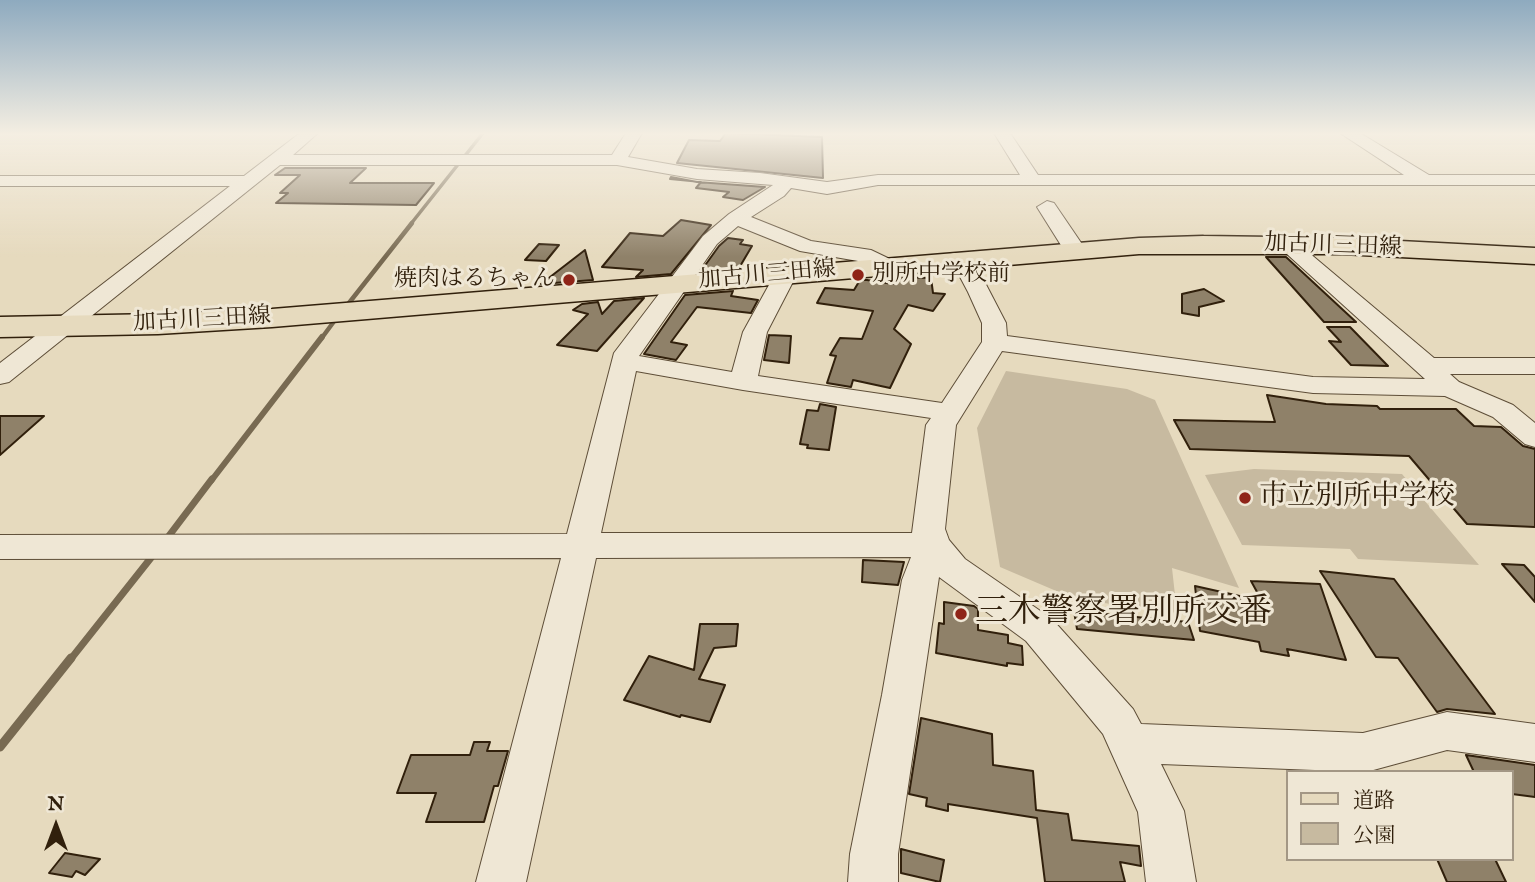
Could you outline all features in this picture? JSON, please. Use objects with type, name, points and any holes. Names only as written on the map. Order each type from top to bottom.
[{"type":"main road","name":"加古川三田線","points":[[0,327],[64,327],[272,318],[1075,250],[1203,244],[1288,245],[1535,257]]},
{"type":"street","points":[[0,376],[255,174]]},
{"type":"street","points":[[700,174],[760,178],[827,188],[878,180],[1535,180]]},
{"type":"street","points":[[1028,174],[1032,180]]},
{"type":"street","points":[[1414,174],[1425,181]]},
{"type":"street","points":[[0,181],[247,181]]},
{"type":"street","points":[[501,882],[627,353],[710,240],[736,218],[777,192],[786,182]]},
{"type":"street","points":[[1047,207],[1075,250]]},
{"type":"street","points":[[736,218],[807,247],[863,255],[886,266]]},
{"type":"street","points":[[1288,245],[1449,388]]},
{"type":"street","points":[[955,260],[968,271],[980,292],[994,323],[995,342],[942,425],[928,530],[933,545],[952,568],[1039,630],[1100,699],[1130,743],[1161,811],[1171,882]]},
{"type":"street","points":[[743,382],[755,332],[786,274]]},
{"type":"street","points":[[995,342],[1312,385],[1449,388],[1503,411],[1516,419],[1535,438]]},
{"type":"street","points":[[626,361],[743,382],[948,412]]},
{"type":"street","points":[[1427,366],[1535,366]]},
{"type":"street","points":[[0,547],[933,545]]},
{"type":"street","points":[[873,882],[874,853],[903,695],[920,580],[933,545]]},
{"type":"street","points":[[1130,743],[1363,752],[1447,731],[1535,743]]},
{"type":"green space","points":[[1006,371],[1127,389],[1155,400],[1239,588],[1172,568],[1177,613],[1075,599],[1000,567],[977,428]]},
{"type":"green space","points":[[1254,469],[1402,474],[1479,565],[1358,559],[1350,549],[1242,545],[1205,475]]},
{"type":"building","points":[[359,174],[350,183],[434,183],[416,205],[276,203],[288,193],[280,193],[300,175],[275,175]]},
{"type":"building","points":[[786,174],[823,174],[823,178]]},
{"type":"building","points":[[701,182],[765,187],[743,200],[723,197],[729,192],[696,188]]},
{"type":"building","points":[[681,220],[711,225],[671,274],[636,277],[643,270],[602,267],[630,233],[663,236]]},
{"type":"building","points":[[728,238],[743,240],[740,244],[752,246],[739,268],[701,271],[719,246]]},
{"type":"building","points":[[539,244],[559,245],[546,261],[525,260]]},
{"type":"building","points":[[585,250],[593,280],[541,284]]},
{"type":"building","points":[[1266,257],[1286,257],[1356,322],[1324,322]]},
{"type":"building","points":[[892,277],[931,278],[933,293],[945,294],[933,311],[908,305],[894,329],[911,344],[890,388],[853,380],[851,387],[827,383],[836,356],[830,355],[840,338],[862,339],[873,311],[817,303],[825,288],[854,290],[860,280],[893,284]]},
{"type":"building","points":[[1204,289],[1224,301],[1199,307],[1199,316],[1182,313],[1182,294]]},
{"type":"building","points":[[733,291],[731,296],[758,300],[751,313],[697,307],[671,342],[687,345],[676,360],[644,354],[685,295]]},
{"type":"building","points":[[644,298],[597,351],[557,345],[588,314],[573,310],[582,304],[598,302],[602,314],[614,301]]},
{"type":"building","points":[[1327,327],[1350,327],[1388,366],[1351,365],[1329,341],[1341,342]]},
{"type":"building","points":[[769,335],[791,336],[789,363],[764,360]]},
{"type":"building","points":[[1267,395],[1326,404],[1377,406],[1380,409],[1456,409],[1474,426],[1501,427],[1523,446],[1535,449],[1535,527],[1467,524],[1409,456],[1190,449],[1174,420],[1275,422]]},
{"type":"building","points":[[820,404],[836,407],[829,450],[807,448],[808,445],[800,444],[807,410],[818,411]]},
{"type":"building","points":[[0,416],[44,416],[0,455]]},
{"type":"building","points":[[863,560],[904,562],[898,585],[862,582]]},
{"type":"building","points":[[1502,564],[1524,565],[1535,577],[1535,602]]},
{"type":"building","points":[[1320,571],[1394,579],[1495,714],[1447,709],[1437,712],[1398,658],[1376,657]]},
{"type":"building","points":[[1251,581],[1320,584],[1346,660],[1287,649],[1289,656],[1261,651],[1259,642],[1200,631],[1195,586],[1262,601]]},
{"type":"building","points":[[944,602],[974,606],[978,609],[978,630],[1008,635],[1008,643],[1022,646],[1023,665],[1007,663],[1007,666],[936,653],[939,623],[944,624]]},
{"type":"building","points":[[1074,611],[1188,622],[1194,640],[1077,629]]},
{"type":"building","points":[[700,624],[738,624],[736,646],[714,648],[699,679],[725,685],[710,722],[681,715],[680,717],[624,700],[649,656],[694,670]]},
{"type":"building","points":[[921,718],[992,734],[993,765],[1033,771],[1036,810],[1068,814],[1072,840],[1139,846],[1141,866],[1120,862],[1125,882],[1045,882],[1037,818],[948,804],[948,811],[926,806],[927,798],[909,794]]},
{"type":"building","points":[[474,742],[490,742],[487,751],[508,751],[484,822],[426,822],[436,793],[397,793],[411,755],[470,755]]},
{"type":"building","points":[[1466,755],[1535,765],[1535,797],[1514,794],[1514,770],[1473,770]]},
{"type":"building","points":[[901,849],[944,860],[940,882],[901,873]]},
{"type":"building","points":[[65,853],[100,859],[85,875],[76,871],[72,877],[49,873]]},
{"type":"building","points":[[1438,861],[1496,861],[1506,882],[1447,882]]},
{"type":"waterway","points":[[410,225],[450,174]]},
{"type":"waterway","points":[[345,308],[412,223]]},
{"type":"waterway","points":[[321,339],[338,316]]},
{"type":"waterway","points":[[211,481],[322,337]]},
{"type":"waterway","points":[[165,541],[212,479]]},
{"type":"waterway","points":[[70,660],[154,554]]},
{"type":"waterway","points":[[0,747],[71,658]]},
{"type":"place","name":"別所中学校前","points":[[858,275]]},
{"type":"place","name":"焼肉はるちゃん","points":[[569,280]]},
{"type":"place","name":"市立別所中学校","points":[[1245,498]]},
{"type":"place","name":"三木警察署別所交番","points":[[961,614]]}]
